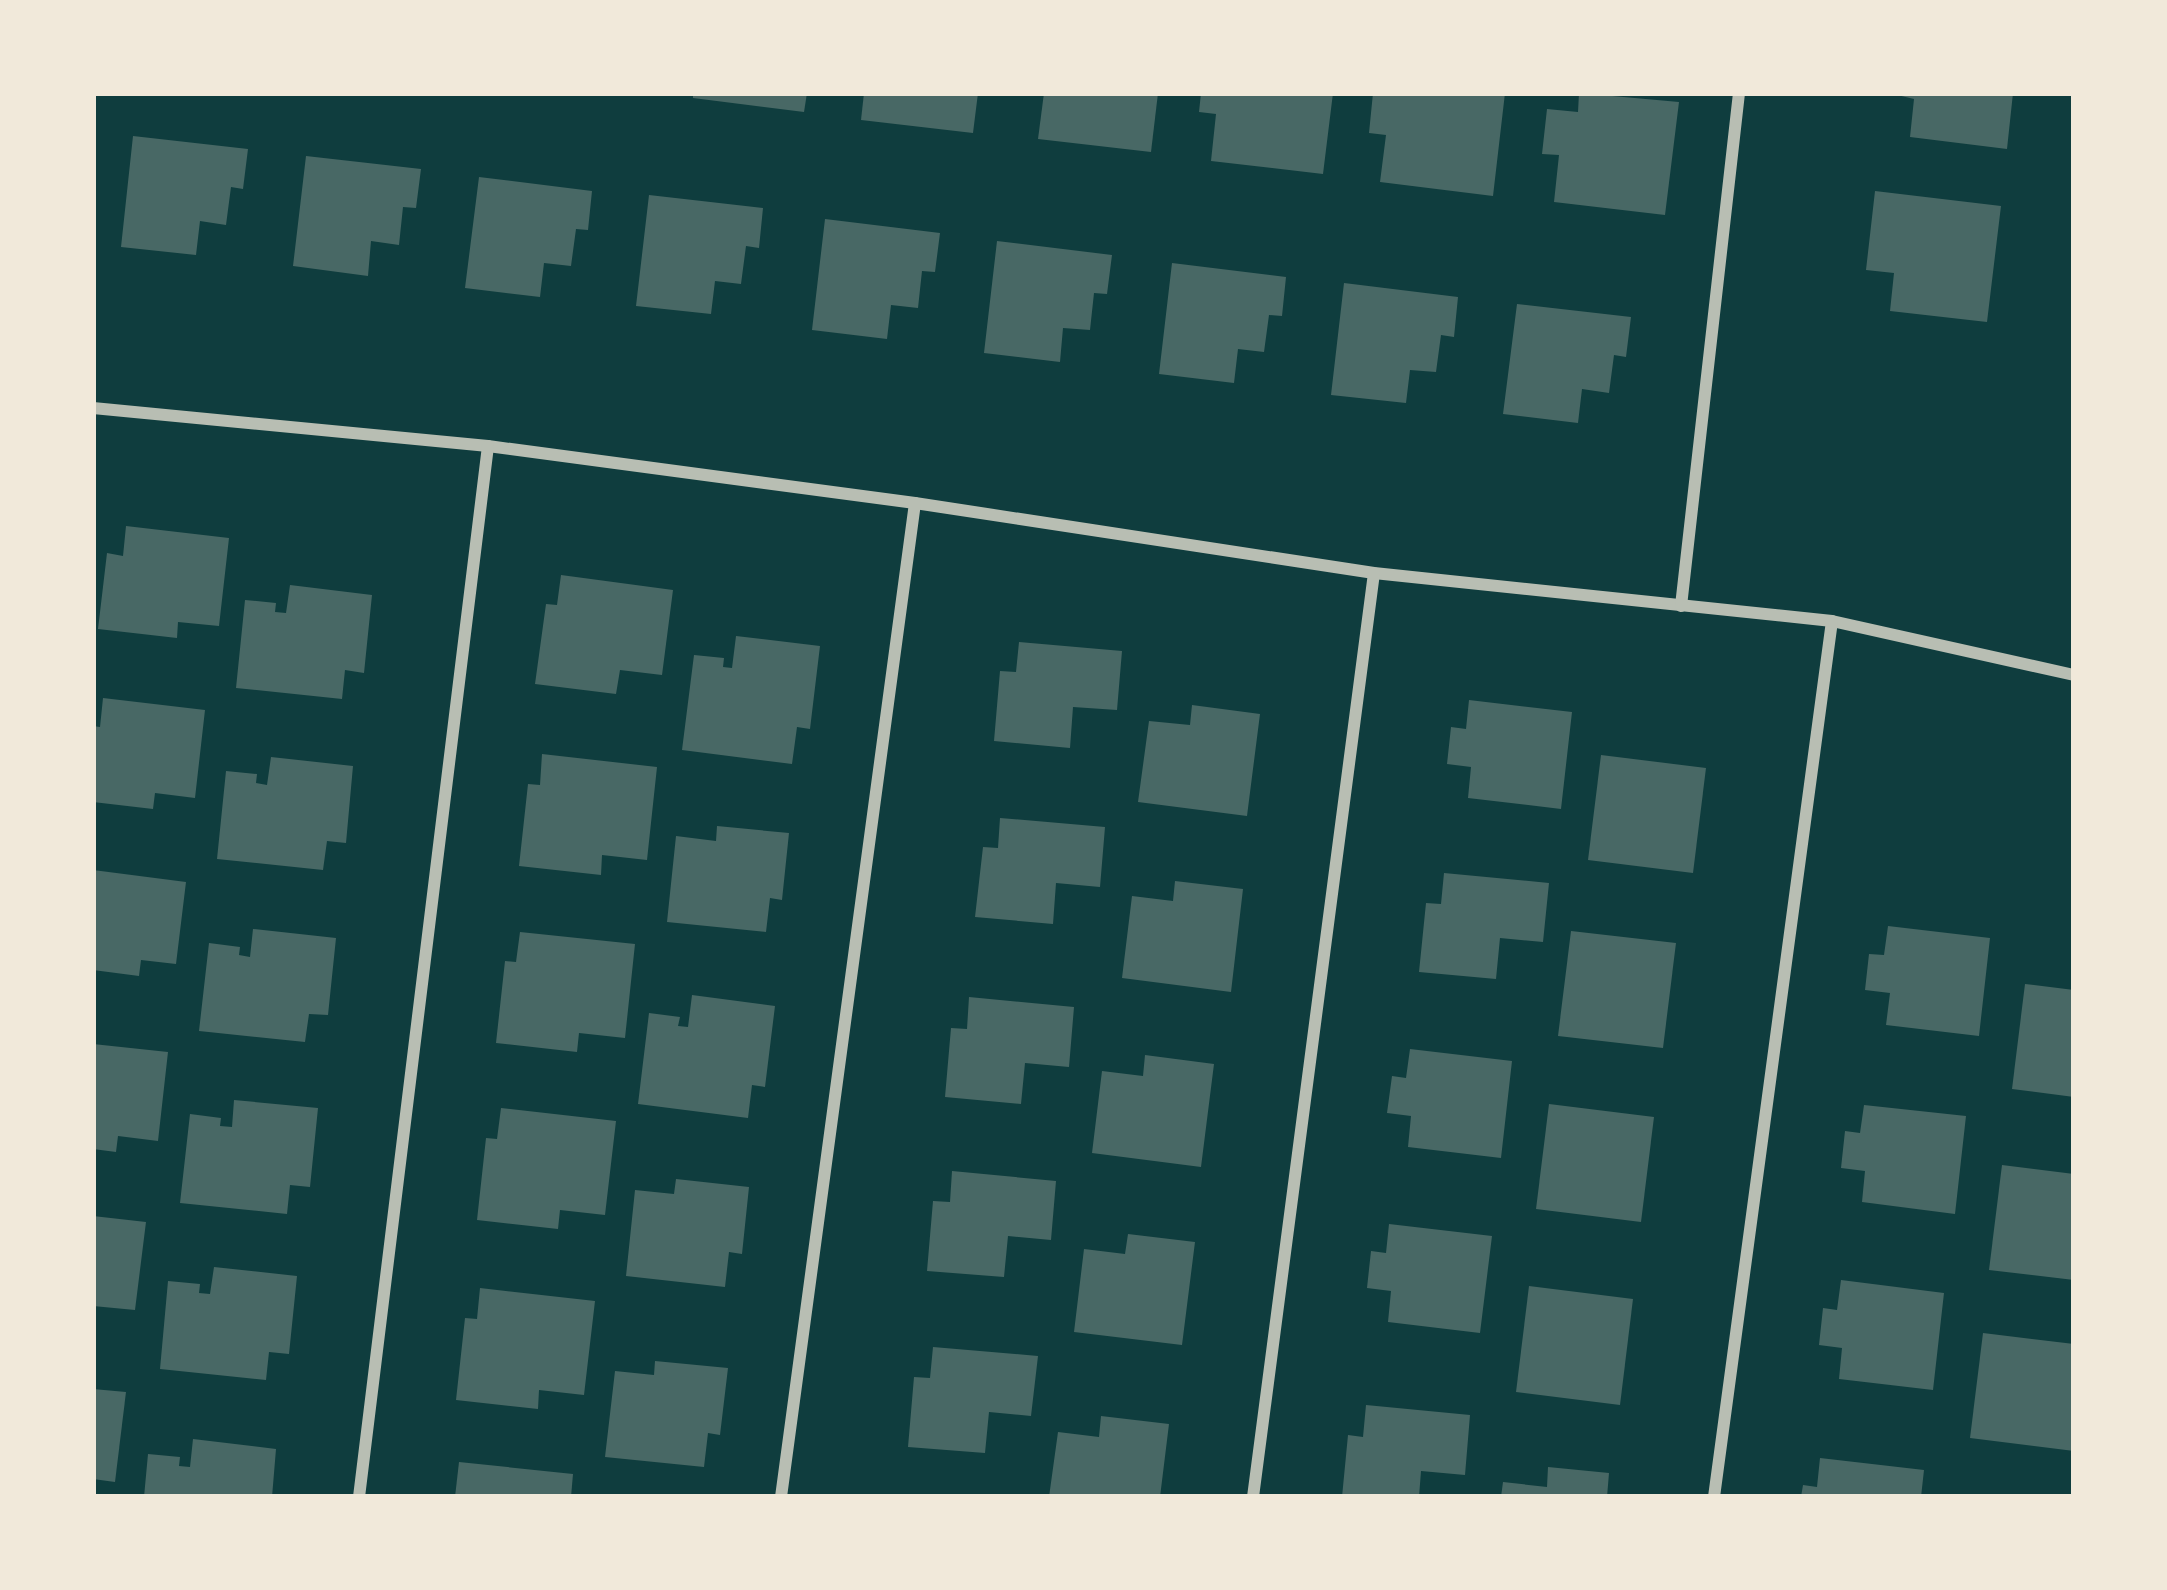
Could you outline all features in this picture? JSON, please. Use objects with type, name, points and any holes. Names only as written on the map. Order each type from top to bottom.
[{"type":"street","points":[[1681,606],[1739,93]]},
{"type":"street","points":[[93,408],[488,446],[915,503],[1373,573],[1832,621],[2074,675]]},
{"type":"street","points":[[359,1497],[488,446]]},
{"type":"street","points":[[781,1497],[915,503]]},
{"type":"street","points":[[1252,1497],[1373,573]]},
{"type":"street","points":[[1714,1497],[1832,621]]},
{"type":"building","points":[[693,93],[807,93],[804,112],[693,98]]},
{"type":"building","points":[[864,93],[978,93],[973,133],[861,120]]},
{"type":"building","points":[[1044,93],[1158,93],[1151,152],[1038,139]]},
{"type":"building","points":[[1201,93],[1333,93],[1323,174],[1211,161],[1216,114],[1199,112]]},
{"type":"building","points":[[1373,93],[1505,93],[1493,196],[1380,182],[1386,135],[1369,133]]},
{"type":"building","points":[[1579,93],[1679,102],[1665,215],[1554,202],[1559,155],[1542,154],[1547,109],[1578,112]]},
{"type":"building","points":[[1889,93],[2013,93],[2007,149],[1910,137],[1914,99]]},
{"type":"building","points":[[133,136],[248,149],[243,189],[231,187],[226,225],[200,221],[196,255],[121,247]]},
{"type":"building","points":[[306,156],[421,169],[416,208],[403,207],[399,245],[371,241],[368,276],[293,266]]},
{"type":"building","points":[[479,177],[592,191],[588,230],[576,229],[571,266],[544,263],[540,297],[465,288]]},
{"type":"building","points":[[1875,191],[2001,206],[1987,322],[1890,311],[1894,273],[1866,270]]},
{"type":"building","points":[[649,195],[763,208],[759,248],[746,246],[741,284],[715,281],[711,314],[636,306]]},
{"type":"building","points":[[825,219],[940,233],[935,272],[922,271],[918,308],[891,305],[887,339],[812,330]]},
{"type":"building","points":[[997,241],[1112,255],[1107,294],[1094,293],[1090,330],[1063,328],[1060,362],[984,353]]},
{"type":"building","points":[[1172,263],[1286,277],[1282,316],[1269,315],[1264,352],[1238,349],[1234,383],[1159,374]]},
{"type":"building","points":[[1344,283],[1458,297],[1454,337],[1441,335],[1436,372],[1410,370],[1406,403],[1331,395]]},
{"type":"building","points":[[1517,304],[1631,317],[1626,357],[1614,355],[1609,393],[1582,389],[1578,423],[1503,414]]},
{"type":"building","points":[[126,526],[229,538],[219,626],[178,622],[177,638],[98,629],[107,553],[123,556]]},
{"type":"building","points":[[561,575],[673,590],[662,675],[620,670],[616,694],[535,684],[546,604],[557,605]]},
{"type":"building","points":[[290,585],[372,595],[364,673],[345,670],[342,699],[236,688],[245,600],[276,603],[275,612],[286,613]]},
{"type":"building","points":[[736,636],[820,646],[810,729],[797,727],[792,764],[682,750],[694,655],[724,658],[723,667],[732,668]]},
{"type":"building","points":[[1019,642],[1122,651],[1117,710],[1073,707],[1070,748],[994,741],[1000,671],[1016,672]]},
{"type":"building","points":[[103,698],[205,710],[195,798],[155,793],[153,809],[93,802],[93,726],[100,727]]},
{"type":"building","points":[[1469,700],[1572,712],[1561,809],[1468,798],[1471,767],[1447,764],[1451,727],[1466,729]]},
{"type":"building","points":[[1192,705],[1260,714],[1247,816],[1138,802],[1149,721],[1190,725]]},
{"type":"building","points":[[542,754],[657,767],[647,860],[602,855],[601,875],[519,866],[528,784],[540,785]]},
{"type":"building","points":[[1601,755],[1706,768],[1693,873],[1588,860]]},
{"type":"building","points":[[271,757],[353,766],[346,843],[327,841],[323,870],[217,859],[226,771],[257,774],[256,783],[267,785]]},
{"type":"building","points":[[1000,818],[1105,827],[1100,887],[1056,883],[1053,924],[975,917],[983,847],[998,848]]},
{"type":"building","points":[[717,826],[789,833],[782,900],[770,898],[766,932],[667,922],[676,836],[716,841]]},
{"type":"building","points":[[93,870],[186,882],[176,964],[141,960],[139,976],[93,970]]},
{"type":"building","points":[[1444,873],[1549,883],[1543,942],[1500,938],[1496,979],[1419,972],[1426,903],[1441,904]]},
{"type":"building","points":[[1175,881],[1243,889],[1231,992],[1122,978],[1132,896],[1173,901]]},
{"type":"building","points":[[1888,926],[1990,938],[1979,1036],[1886,1025],[1890,993],[1865,990],[1869,954],[1884,955]]},
{"type":"building","points":[[253,929],[336,938],[328,1015],[309,1014],[305,1042],[199,1031],[209,943],[240,947],[239,955],[250,957]]},
{"type":"building","points":[[1571,931],[1676,943],[1663,1048],[1558,1036]]},
{"type":"building","points":[[520,932],[635,944],[625,1038],[579,1033],[577,1052],[496,1043],[505,961],[516,962]]},
{"type":"building","points":[[2025,984],[2074,990],[2074,1097],[2012,1089]]},
{"type":"building","points":[[692,995],[775,1006],[765,1087],[752,1085],[748,1118],[638,1104],[649,1013],[680,1017],[678,1026],[688,1027]]},
{"type":"building","points":[[969,997],[1074,1007],[1069,1067],[1025,1063],[1021,1104],[945,1097],[951,1028],[967,1029]]},
{"type":"building","points":[[93,1044],[168,1052],[158,1141],[118,1136],[116,1152],[93,1149]]},
{"type":"building","points":[[1410,1049],[1512,1061],[1501,1158],[1408,1147],[1411,1116],[1387,1113],[1392,1076],[1406,1078]]},
{"type":"building","points":[[1145,1055],[1214,1064],[1201,1167],[1092,1153],[1102,1071],[1143,1076]]},
{"type":"building","points":[[234,1100],[318,1108],[310,1187],[290,1185],[287,1214],[180,1203],[190,1114],[221,1118],[220,1126],[232,1127]]},
{"type":"building","points":[[1549,1104],[1654,1117],[1641,1222],[1536,1209]]},
{"type":"building","points":[[1864,1105],[1966,1116],[1955,1214],[1862,1202],[1865,1171],[1841,1168],[1845,1131],[1860,1133]]},
{"type":"building","points":[[501,1108],[616,1121],[605,1215],[560,1210],[558,1229],[477,1220],[486,1138],[497,1139]]},
{"type":"building","points":[[2002,1165],[2074,1174],[2074,1280],[1989,1270]]},
{"type":"building","points":[[952,1171],[1056,1181],[1051,1240],[1008,1236],[1004,1277],[927,1271],[933,1201],[950,1202]]},
{"type":"building","points":[[676,1179],[749,1187],[742,1254],[729,1252],[725,1287],[626,1276],[635,1190],[674,1194]]},
{"type":"building","points":[[93,1216],[146,1222],[135,1310],[93,1306]]},
{"type":"building","points":[[1389,1224],[1492,1236],[1480,1333],[1388,1322],[1391,1291],[1367,1288],[1371,1251],[1386,1253]]},
{"type":"building","points":[[1128,1234],[1195,1242],[1182,1345],[1074,1332],[1084,1249],[1125,1254]]},
{"type":"building","points":[[214,1267],[297,1276],[289,1354],[269,1352],[266,1380],[160,1369],[168,1281],[200,1284],[199,1293],[210,1294]]},
{"type":"building","points":[[1841,1280],[1944,1293],[1933,1390],[1839,1379],[1842,1348],[1819,1345],[1823,1308],[1837,1310]]},
{"type":"building","points":[[1529,1286],[1633,1299],[1620,1405],[1516,1392]]},
{"type":"building","points":[[480,1288],[595,1301],[584,1395],[539,1390],[538,1409],[456,1400],[465,1318],[477,1319]]},
{"type":"building","points":[[1983,1333],[2074,1344],[2074,1451],[1970,1438]]},
{"type":"building","points":[[933,1347],[1038,1356],[1031,1416],[989,1412],[985,1453],[908,1447],[914,1377],[930,1378]]},
{"type":"building","points":[[655,1361],[728,1368],[720,1435],[708,1433],[704,1467],[605,1457],[615,1371],[654,1375]]},
{"type":"building","points":[[93,1389],[126,1392],[115,1482],[93,1479]]},
{"type":"building","points":[[1366,1405],[1470,1415],[1465,1475],[1421,1471],[1419,1497],[1342,1497],[1348,1435],[1363,1437]]},
{"type":"building","points":[[1101,1416],[1169,1424],[1160,1497],[1049,1497],[1058,1432],[1099,1437]]},
{"type":"building","points":[[193,1439],[276,1449],[272,1497],[144,1497],[148,1454],[180,1457],[179,1466],[190,1467]]},
{"type":"building","points":[[1820,1458],[1924,1470],[1921,1497],[1801,1497],[1803,1485],[1817,1487]]},
{"type":"building","points":[[459,1462],[573,1474],[571,1497],[455,1497]]},
{"type":"building","points":[[1548,1467],[1609,1473],[1607,1497],[1501,1497],[1503,1482],[1547,1487]]}]
